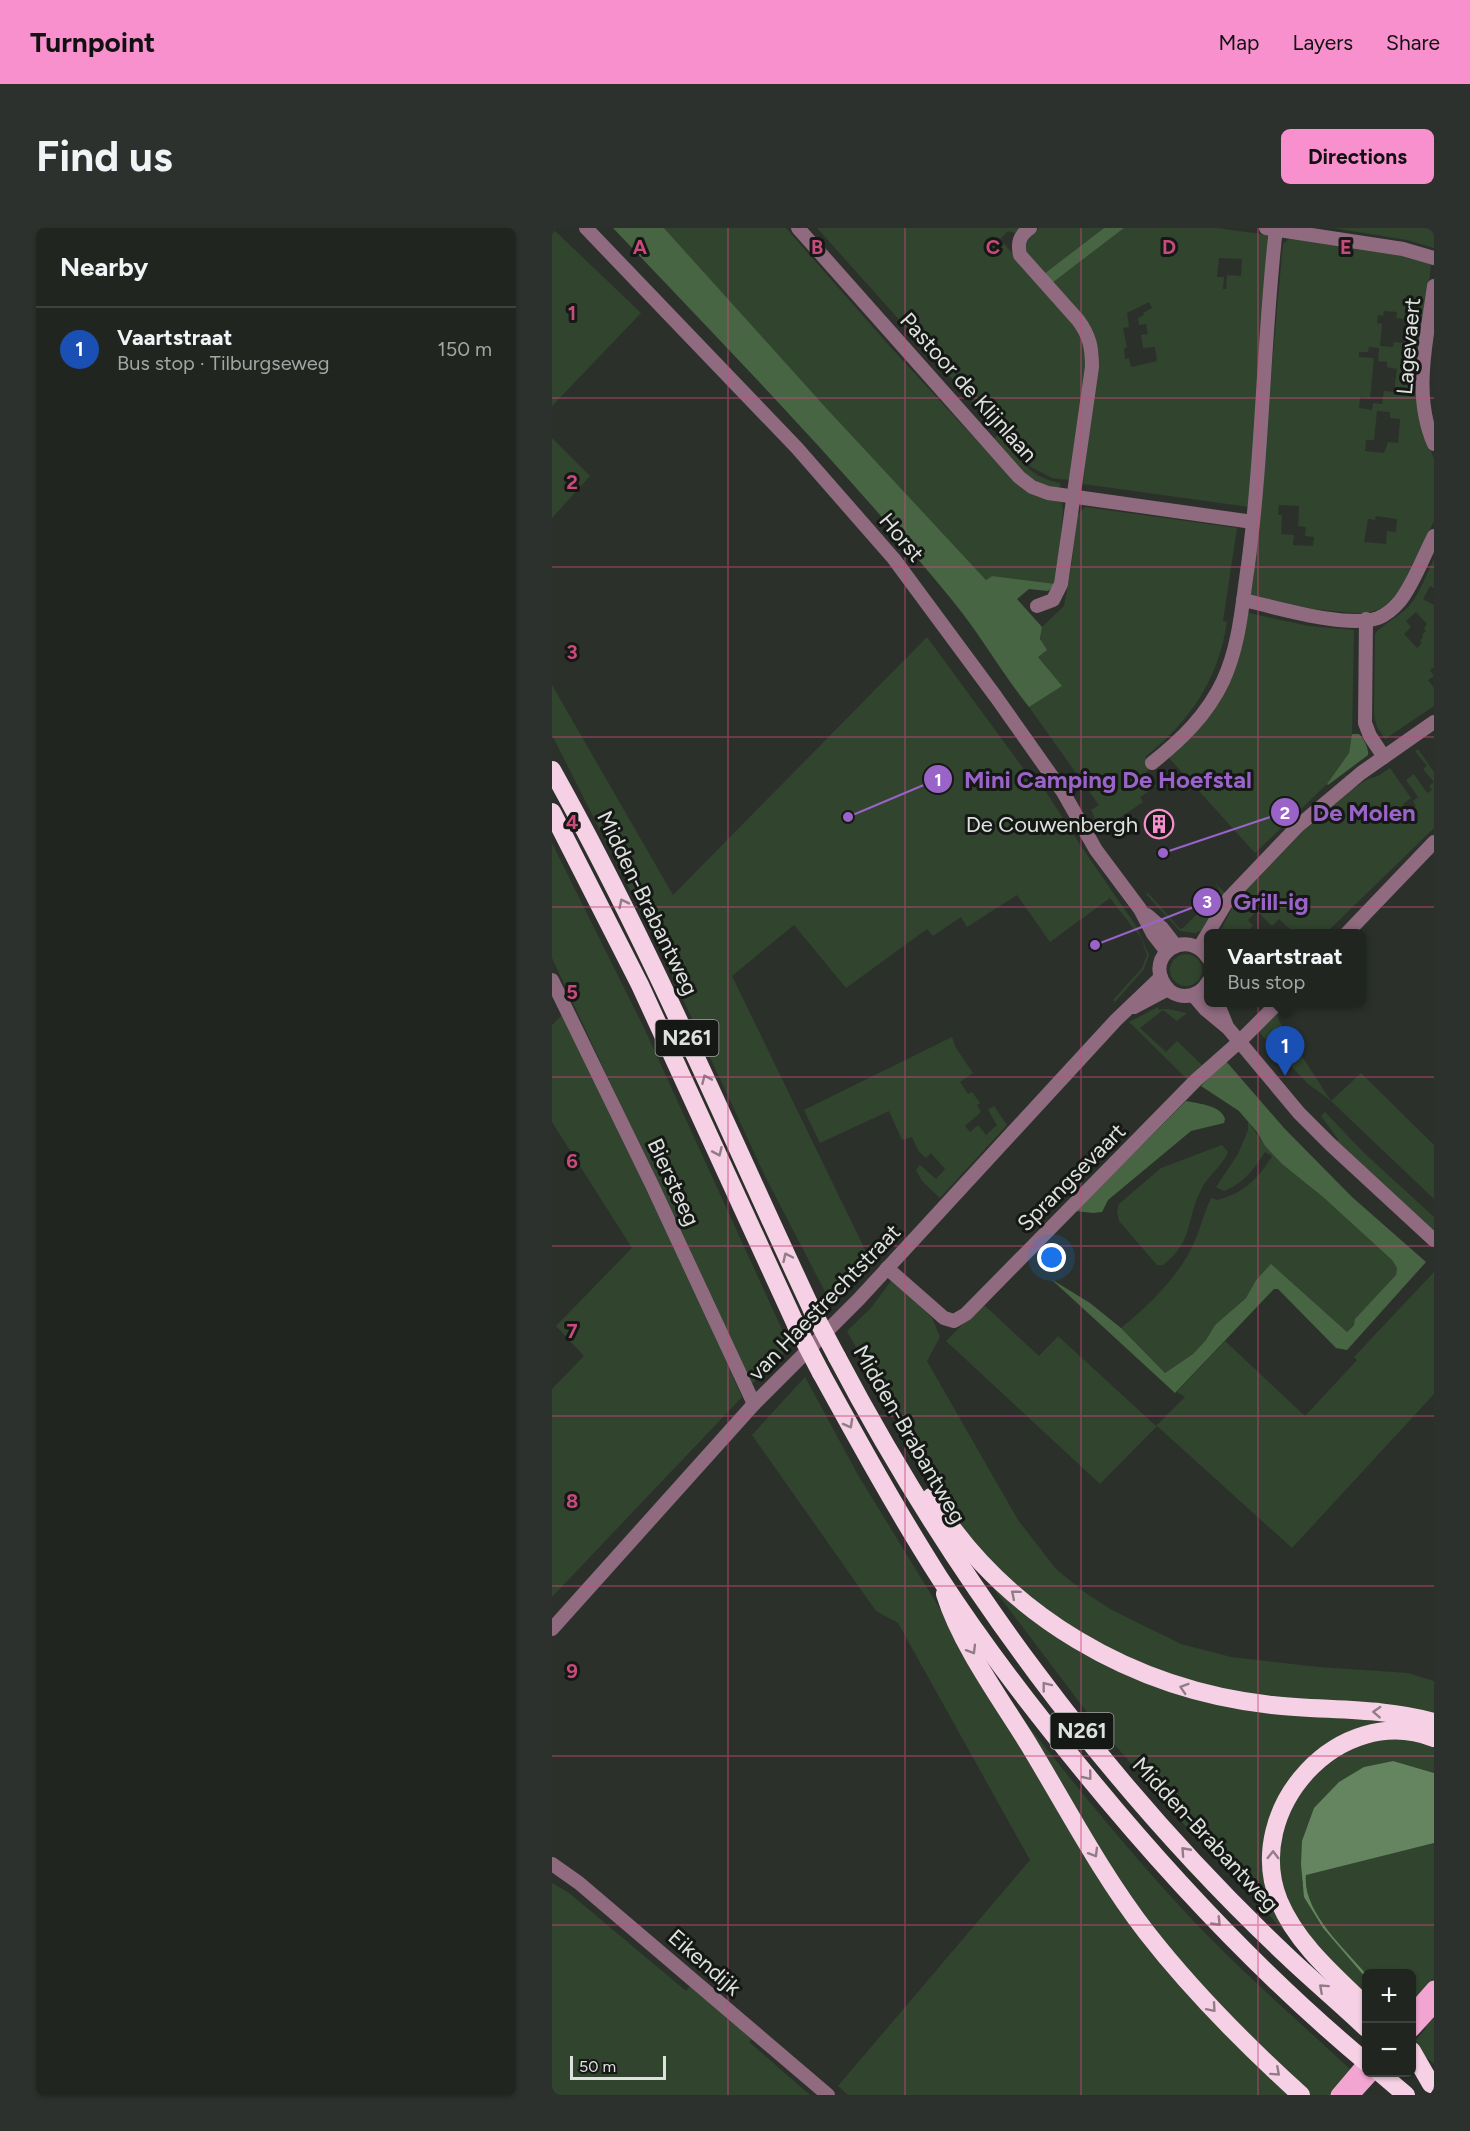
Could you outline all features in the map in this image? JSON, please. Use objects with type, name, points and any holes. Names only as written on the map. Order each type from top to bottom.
[{"type":"highway","name":"Midden-Brabantweg","points":[[552,770],[618,893],[812,1310],[854,1390],[955,1557],[1042,1681],[1126,1784],[1208,1875],[1285,1954],[1362,2024]]},
{"type":"highway","name":"Midden-Brabantweg","points":[[552,812],[645,995],[796,1325],[877,1474],[940,1578],[1065,1749],[1149,1849],[1264,1970],[1362,2058]]},
{"type":"highway","name":"N261","points":[[854,1390],[904,1453],[953,1530],[988,1569],[1039,1613],[1083,1643],[1155,1679],[1202,1694],[1273,1706],[1395,1713],[1434,1722]]},
{"type":"highway","name":"N261","points":[[940,1578],[953,1619],[1108,1876],[1147,1933],[1223,2020],[1301,2095]]},
{"type":"highway","points":[[1362,2002],[1299,1936],[1279,1901],[1272,1864],[1273,1838],[1279,1813],[1305,1772],[1323,1755],[1343,1744],[1362,1736],[1387,1732],[1434,1738]]},
{"type":"highway","points":[[1416,2058],[1433,2086]]},
{"type":"highway","points":[[1416,2071],[1433,2086]]},
{"type":"highway","points":[[1385,2077],[1406,2095]]},
{"type":"main road","points":[[1416,2019],[1434,1988]]},
{"type":"main road","points":[[1416,2020],[1434,2006]]},
{"type":"main road","points":[[1348,2092],[1362,2069]]},
{"type":"main road","points":[[1348,2092],[1368,2077]]},
{"type":"street","name":"Horst","points":[[586,228],[797,448],[894,559],[1063,792],[1096,850],[1140,909],[1153,934],[1171,949]]},
{"type":"street","name":"Pastoor de Klijnlaan","points":[[798,228],[1019,477],[1032,487],[1048,493],[1073,497],[1253,522]]},
{"type":"street","points":[[1030,228],[1019,238],[1020,255],[1078,320],[1087,332],[1092,348],[1092,367],[1061,584],[1053,600],[1037,606]]},
{"type":"street","points":[[1152,763],[1178,742],[1194,725],[1219,688],[1234,650],[1257,498],[1273,229],[1403,249],[1434,258]]},
{"type":"street","name":"Lagevaert","points":[[1434,286],[1422,370],[1426,423],[1434,444]]},
{"type":"street","points":[[1243,600],[1322,617],[1376,619],[1385,615],[1401,600],[1434,537]]},
{"type":"street","points":[[1366,619],[1365,723],[1370,736],[1384,757]]},
{"type":"street","points":[[1215,929],[1229,898],[1321,804],[1434,722]]},
{"type":"street","points":[[1350,929],[1434,842]]},
{"type":"street","points":[[1204,953],[1188,944],[1171,949],[1160,964],[1164,983],[1175,994],[1193,995],[1204,989]]},
{"type":"street","name":"Biersteeg","points":[[552,980],[652,1185],[754,1404]]},
{"type":"street","name":"van Haestrechtstraat","points":[[552,1629],[754,1404],[887,1268],[1116,1020],[1130,1009],[1146,989],[1164,983]]},
{"type":"street","points":[[1193,995],[1205,1009],[1228,1028],[1299,1113],[1434,1240]]},
{"type":"street","points":[[1219,1007],[1228,1028]]},
{"type":"street","name":"Sprangsevaart","points":[[887,1268],[944,1318],[954,1321],[966,1314],[1196,1080],[1274,1007]]},
{"type":"street","name":"Eikendijk","points":[[552,1864],[579,1883],[828,2095]]},
{"type":"shaded area","points":[[552,228],[641,313],[552,406]]},
{"type":"shaded area","points":[[613,228],[664,228],[828,410],[986,580],[992,576],[1056,584],[1048,591],[1029,589],[1017,599],[1042,627],[1040,639],[1047,650],[1038,657],[1062,686],[1029,707],[962,613],[871,504]]},
{"type":"shaded area","points":[[664,228],[786,228],[894,351],[1015,482],[1038,497],[1062,503],[1056,584],[992,576],[986,580],[828,410]]},
{"type":"shaded area","points":[[817,228],[1022,228],[1015,233],[1008,231],[1000,239],[1081,332],[1087,362],[1070,480],[1052,478],[1031,467]]},
{"type":"shaded area","points":[[1039,228],[1104,228],[1044,274],[1024,249],[1026,237]]},
{"type":"shaded area","points":[[1104,228],[1124,228],[1052,283],[1044,274]]},
{"type":"shaded area","points":[[1124,228],[1217,228],[1268,235],[1249,507],[1083,484],[1099,354],[1093,331],[1052,283]],"holes":[[[1219,258],[1242,259],[1241,276],[1227,275],[1226,289],[1223,289],[1224,277],[1217,277]],[[1149,302],[1152,308],[1138,318],[1139,325],[1146,324],[1148,334],[1141,335],[1143,348],[1155,347],[1157,361],[1131,367],[1129,358],[1125,359],[1124,348],[1127,347],[1123,328],[1129,327],[1127,313]]]},
{"type":"shaded area","points":[[1333,228],[1434,228],[1434,248],[1407,240]]},
{"type":"shaded area","points":[[1290,238],[1393,251],[1428,261],[1431,265],[1417,383],[1419,420],[1434,459],[1434,521],[1397,596],[1382,608],[1365,614],[1313,609],[1251,595],[1283,244]],"holes":[[[1384,311],[1397,312],[1396,318],[1406,319],[1404,343],[1394,342],[1393,347],[1380,346],[1382,324],[1377,323],[1378,315],[1383,316]],[[1369,347],[1379,348],[1378,361],[1387,362],[1387,367],[1397,369],[1394,392],[1384,391],[1382,404],[1373,403],[1372,410],[1359,408],[1360,397],[1370,398],[1374,358],[1359,357],[1359,352],[1368,352]],[[1377,411],[1390,412],[1390,418],[1400,419],[1398,443],[1388,442],[1384,453],[1365,451],[1366,440],[1374,440]],[[1279,505],[1299,506],[1298,526],[1306,527],[1305,536],[1314,537],[1313,546],[1293,545],[1294,535],[1281,534],[1282,515],[1278,515]],[[1376,516],[1397,519],[1396,532],[1387,531],[1386,544],[1364,542],[1368,519],[1375,520]]]},
{"type":"shaded area","points":[[998,435],[1018,459],[1032,471],[1060,483],[1060,488],[1039,482],[1022,471],[994,439]]},
{"type":"shaded area","points":[[552,438],[590,476],[552,518]]},
{"type":"shaded area","points":[[1085,507],[1237,528],[1223,621],[1227,622],[1223,643],[1209,680],[1189,713],[1145,757],[1152,763],[1152,768],[1146,772],[1156,786],[1140,797],[1143,802],[1100,831],[1091,810],[1099,805],[1029,707],[1061,686],[1038,657],[1042,627],[1064,606],[1077,515]]},
{"type":"shaded area","points":[[1434,559],[1434,588],[1430,586],[1423,599],[1434,605],[1434,667],[1430,670],[1434,676],[1428,680],[1434,688],[1434,706],[1385,739],[1377,727],[1374,715],[1375,634],[1413,601]],"holes":[[[1416,612],[1427,624],[1420,641],[1422,643],[1417,648],[1404,634],[1411,627],[1406,621]]]},
{"type":"shaded area","points":[[1248,613],[1309,626],[1354,630],[1352,734],[1349,753],[1327,784],[1255,853],[1169,758],[1196,731]]},
{"type":"shaded area","points":[[927,637],[1028,775],[1033,772],[1136,926],[1149,955],[1144,969],[1115,1002],[1113,1000],[1142,968],[1147,955],[1141,938],[1110,898],[1050,942],[1017,895],[967,927],[961,917],[933,936],[927,929],[846,988],[794,925],[732,976],[873,1266],[832,1305],[766,1178],[656,941],[552,735],[552,685],[673,895]]},
{"type":"shaded area","points":[[1352,734],[1361,736],[1367,747],[1368,755],[1328,785],[1349,753]]},
{"type":"shaded area","points":[[1418,749],[1434,772],[1434,782],[1423,769],[1427,766],[1415,751]]},
{"type":"shaded area","points":[[1390,768],[1411,798],[1403,804],[1408,811],[1416,806],[1413,801],[1418,797],[1406,780],[1414,774],[1427,793],[1432,790],[1429,786],[1434,782],[1434,828],[1330,929],[1290,929],[1279,919],[1272,926],[1257,911],[1248,920],[1253,926],[1250,929],[1222,929],[1235,902],[1311,823],[1348,792]]},
{"type":"shaded area","points":[[552,843],[644,1028],[790,1347],[751,1385],[552,958]]},
{"type":"shaded area","points":[[1215,883],[1226,894],[1203,930],[1195,933],[1180,931],[1146,894],[1148,893],[1180,929],[1220,891]]},
{"type":"shaded area","points":[[1186,954],[1197,959],[1202,970],[1197,981],[1186,986],[1175,981],[1170,970],[1175,959]]},
{"type":"shaded area","points":[[1158,1007],[1159,1010],[1169,1009],[1187,1013],[1177,1021],[1163,1010],[1140,1028],[1166,1052],[1177,1041],[1202,1065],[1188,1080],[1129,1022]]},
{"type":"shaded area","points":[[1277,1011],[1279,1021],[1331,1101],[1307,1083],[1257,1030]]},
{"type":"shaded area","points":[[562,1015],[660,1212],[742,1397],[552,1597],[552,1389],[584,1356],[556,1326],[632,1248],[552,1122],[552,1025]]},
{"type":"shaded area","points":[[952,1037],[956,1048],[973,1073],[960,1082],[968,1094],[972,1092],[980,1103],[977,1105],[981,1112],[965,1126],[970,1132],[978,1125],[986,1135],[997,1125],[988,1110],[994,1106],[1007,1125],[940,1198],[922,1181],[916,1170],[920,1165],[936,1179],[945,1169],[931,1153],[926,1158],[919,1152],[912,1137],[902,1140],[889,1111],[820,1143],[804,1110]]},
{"type":"shaded area","points":[[1225,1060],[1284,1128],[1352,1197],[1426,1262],[1347,1350],[1336,1348],[1278,1289],[1274,1289],[1175,1393],[1051,1279],[1090,1303],[1121,1328],[1165,1373],[1193,1354],[1206,1340],[1215,1325],[1246,1298],[1256,1280],[1271,1264],[1347,1332],[1354,1325],[1355,1319],[1396,1275],[1397,1268],[1392,1260],[1323,1197],[1282,1164],[1265,1146],[1257,1132],[1239,1111],[1201,1086]]},
{"type":"shaded area","points":[[1361,1073],[1434,1145],[1434,1199],[1331,1101]]},
{"type":"shaded area","points":[[1186,1101],[1214,1108],[1223,1114],[1224,1123],[1191,1131],[1108,1200],[1102,1212],[1076,1211]]},
{"type":"shaded area","points":[[1325,1112],[1363,1152],[1434,1217],[1434,1231],[1337,1142],[1338,1139],[1321,1116]]},
{"type":"shaded area","points":[[1248,1121],[1265,1146],[1282,1164],[1323,1197],[1392,1260],[1397,1268],[1396,1275],[1347,1332],[1271,1265],[1256,1280],[1246,1298],[1215,1325],[1206,1340],[1193,1354],[1165,1373],[1121,1328],[1150,1302],[1184,1262],[1211,1198],[1217,1200],[1235,1194],[1256,1178],[1272,1156],[1265,1152],[1248,1175],[1231,1188],[1224,1191],[1216,1187],[1238,1154],[1248,1130]]},
{"type":"shaded area","points":[[1222,1145],[1228,1152],[1197,1198],[1185,1238],[1173,1256],[1163,1265],[1157,1265],[1119,1221],[1117,1211],[1119,1204],[1161,1168]]},
{"type":"shaded area","points":[[1434,1272],[1434,1394],[1292,1548],[1157,1426],[1100,1484],[946,1341],[983,1304],[1039,1356],[1058,1336],[1156,1426],[1185,1397],[1177,1392],[1225,1341],[1305,1416],[1357,1360],[1354,1357]]},
{"type":"shaded area","points":[[891,1281],[895,1281],[932,1318],[940,1337],[927,1361],[1018,1520],[1056,1569],[1084,1592],[1112,1610],[1181,1644],[1231,1657],[1319,1667],[1408,1673],[1434,1681],[1434,1716],[1277,1701],[1197,1687],[1076,1634],[1013,1585],[948,1512],[847,1331],[871,1308]]},
{"type":"shaded area","points":[[805,1377],[858,1475],[1096,1864],[1295,2095],[848,2095],[838,2086],[1030,1860],[898,1623],[876,1611],[752,1435]]},
{"type":"shaded area","points":[[981,1572],[1140,1677],[1415,1721],[1341,1739],[1268,1836],[1295,1943],[1180,1820],[1089,1715]]},
{"type":"shaded area","points":[[1008,1700],[1103,1818],[1178,1904],[1241,1968],[1353,2072],[1333,2095],[1308,2095],[1259,2050],[1144,1921]]},
{"type":"shaded area","points":[[1381,1739],[1407,1739],[1434,1745],[1434,1773],[1393,1761],[1364,1767],[1302,1882],[1311,1909],[1323,1928],[1362,1973],[1362,1996],[1303,1934],[1284,1900],[1277,1864],[1281,1826],[1293,1795],[1345,1750]]},
{"type":"shaded area","points":[[1393,1761],[1434,1773],[1434,1843],[1306,1875],[1307,1889],[1317,1915],[1336,1941],[1362,1970],[1362,1973],[1323,1928],[1304,1897],[1301,1864],[1302,1841],[1314,1808],[1339,1782],[1364,1767]]},
{"type":"shaded area","points":[[1434,1843],[1434,1978],[1416,1998],[1416,1969],[1362,1970],[1336,1941],[1317,1916],[1310,1902],[1306,1888],[1306,1874]]},
{"type":"shaded area","points":[[552,1883],[569,1893],[686,1991],[691,1985],[752,2039],[749,2042],[810,2095],[552,2095]]},
{"type":"shaded area","points":[[1434,2015],[1434,2064],[1416,2048],[1416,2040],[1426,2028],[1426,2024]]},
{"type":"place","name":"Mini Camping De Hoefstal","points":[[848,817]]},
{"type":"place","name":"De Couwenbergh","points":[[1159,824]]},
{"type":"place","name":"De Molen","points":[[1163,853]]},
{"type":"place","name":"Grill-ig","points":[[1095,945]]},
{"type":"place","name":"Vaartstraat","points":[[1285,1076]]}]
